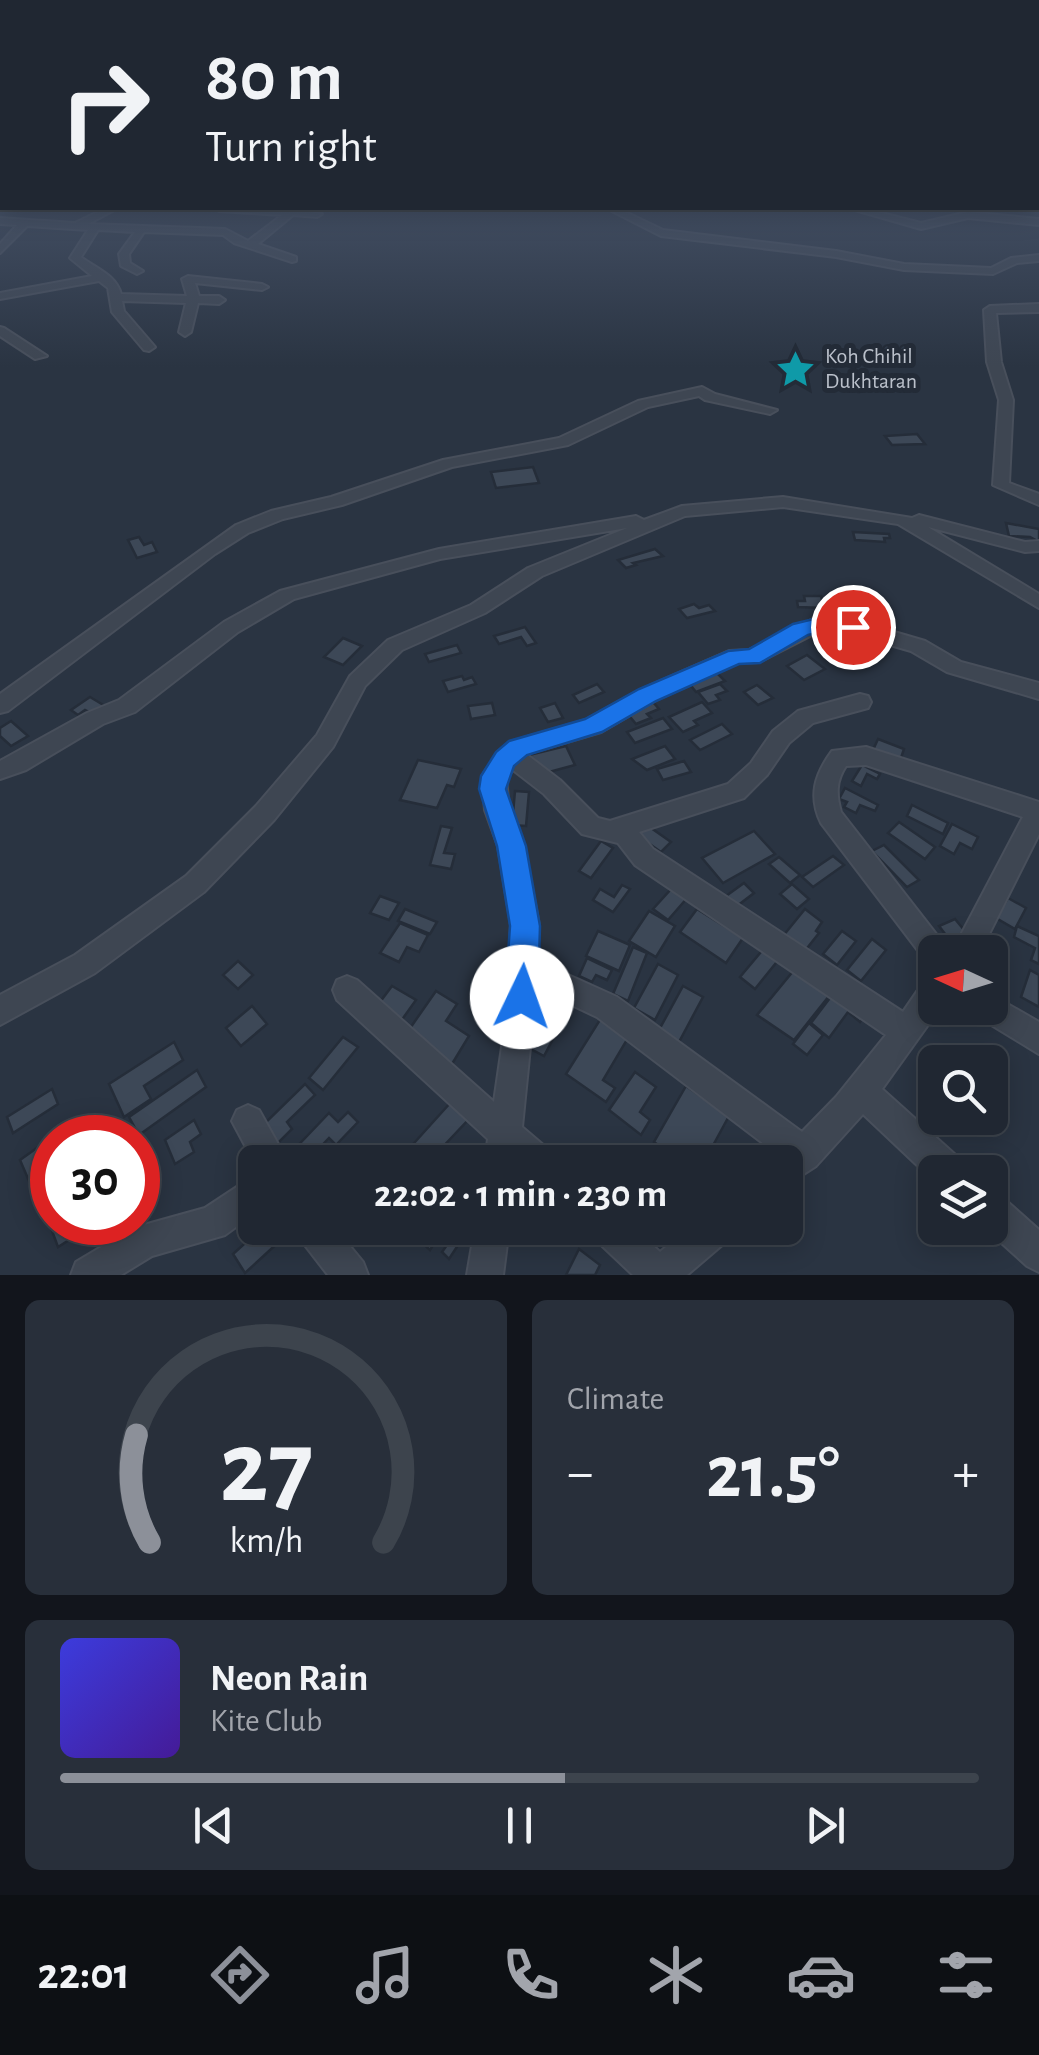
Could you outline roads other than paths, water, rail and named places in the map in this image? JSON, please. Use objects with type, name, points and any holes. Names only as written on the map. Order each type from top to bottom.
[{"type":"street","points":[[82,248],[76,258],[104,277],[118,296],[118,312],[128,328],[149,347]]},
{"type":"street","points":[[128,248],[124,264],[136,270]]},
{"type":"street","points":[[261,248],[292,258]]},
{"type":"street","points":[[790,248],[904,266],[992,271],[1015,260],[1039,258]]},
{"type":"street","points":[[0,296],[104,277]]},
{"type":"street","points":[[186,332],[193,296],[188,279],[245,282],[262,287]]},
{"type":"street","points":[[118,296],[219,300]]},
{"type":"street","points":[[1039,308],[990,310],[994,362],[1006,400],[1001,485],[1039,500]]},
{"type":"street","points":[[0,331],[40,356]]},
{"type":"street","points":[[0,705],[209,550],[259,522],[449,463],[563,442],[644,404],[676,394],[702,391],[710,397],[770,410]]},
{"type":"street","points":[[0,770],[30,760],[109,710],[127,706],[230,627],[287,595],[440,554],[682,511],[757,502],[825,506],[903,520],[1039,602]]},
{"type":"street","points":[[0,1011],[84,964],[195,884],[301,770],[324,742],[358,681],[396,644],[478,608],[534,572],[682,511]]},
{"type":"street","points":[[882,516],[934,522],[1024,547],[1039,546]]},
{"type":"street","points":[[503,1145],[520,1026],[525,926],[511,846],[493,789],[494,776],[510,755],[544,738],[593,726],[648,695],[736,656],[752,657],[800,630],[822,624],[899,639],[954,667],[1039,690]]},
{"type":"street","points":[[610,831],[736,791],[782,737],[806,718],[860,702]]},
{"type":"street","points":[[510,755],[552,787],[591,827],[626,834],[644,857],[907,1032]]},
{"type":"street","points":[[923,935],[830,816],[822,794],[828,774],[840,757],[866,756],[1038,813],[975,935]]},
{"type":"street","points":[[523,968],[607,1007],[773,1145]]},
{"type":"street","points":[[347,990],[500,1145]]},
{"type":"street","points":[[803,1152],[860,1090],[918,1016]]},
{"type":"street","points":[[1008,1019],[1039,1039]]},
{"type":"street","points":[[860,1090],[930,1155]]},
{"type":"street","points":[[248,1121],[262,1145]]},
{"type":"street","points":[[89,1275],[145,1240],[213,1223],[238,1205]]},
{"type":"street","points":[[1008,1226],[1039,1254]]},
{"type":"street","points":[[326,1245],[350,1275]]},
{"type":"street","points":[[485,1275],[489,1245]]},
{"type":"street","points":[[626,1245],[659,1275],[695,1245]]},
{"type":"place","name":"Koh Chihil Dukhtaran","points":[[795,369]]}]
